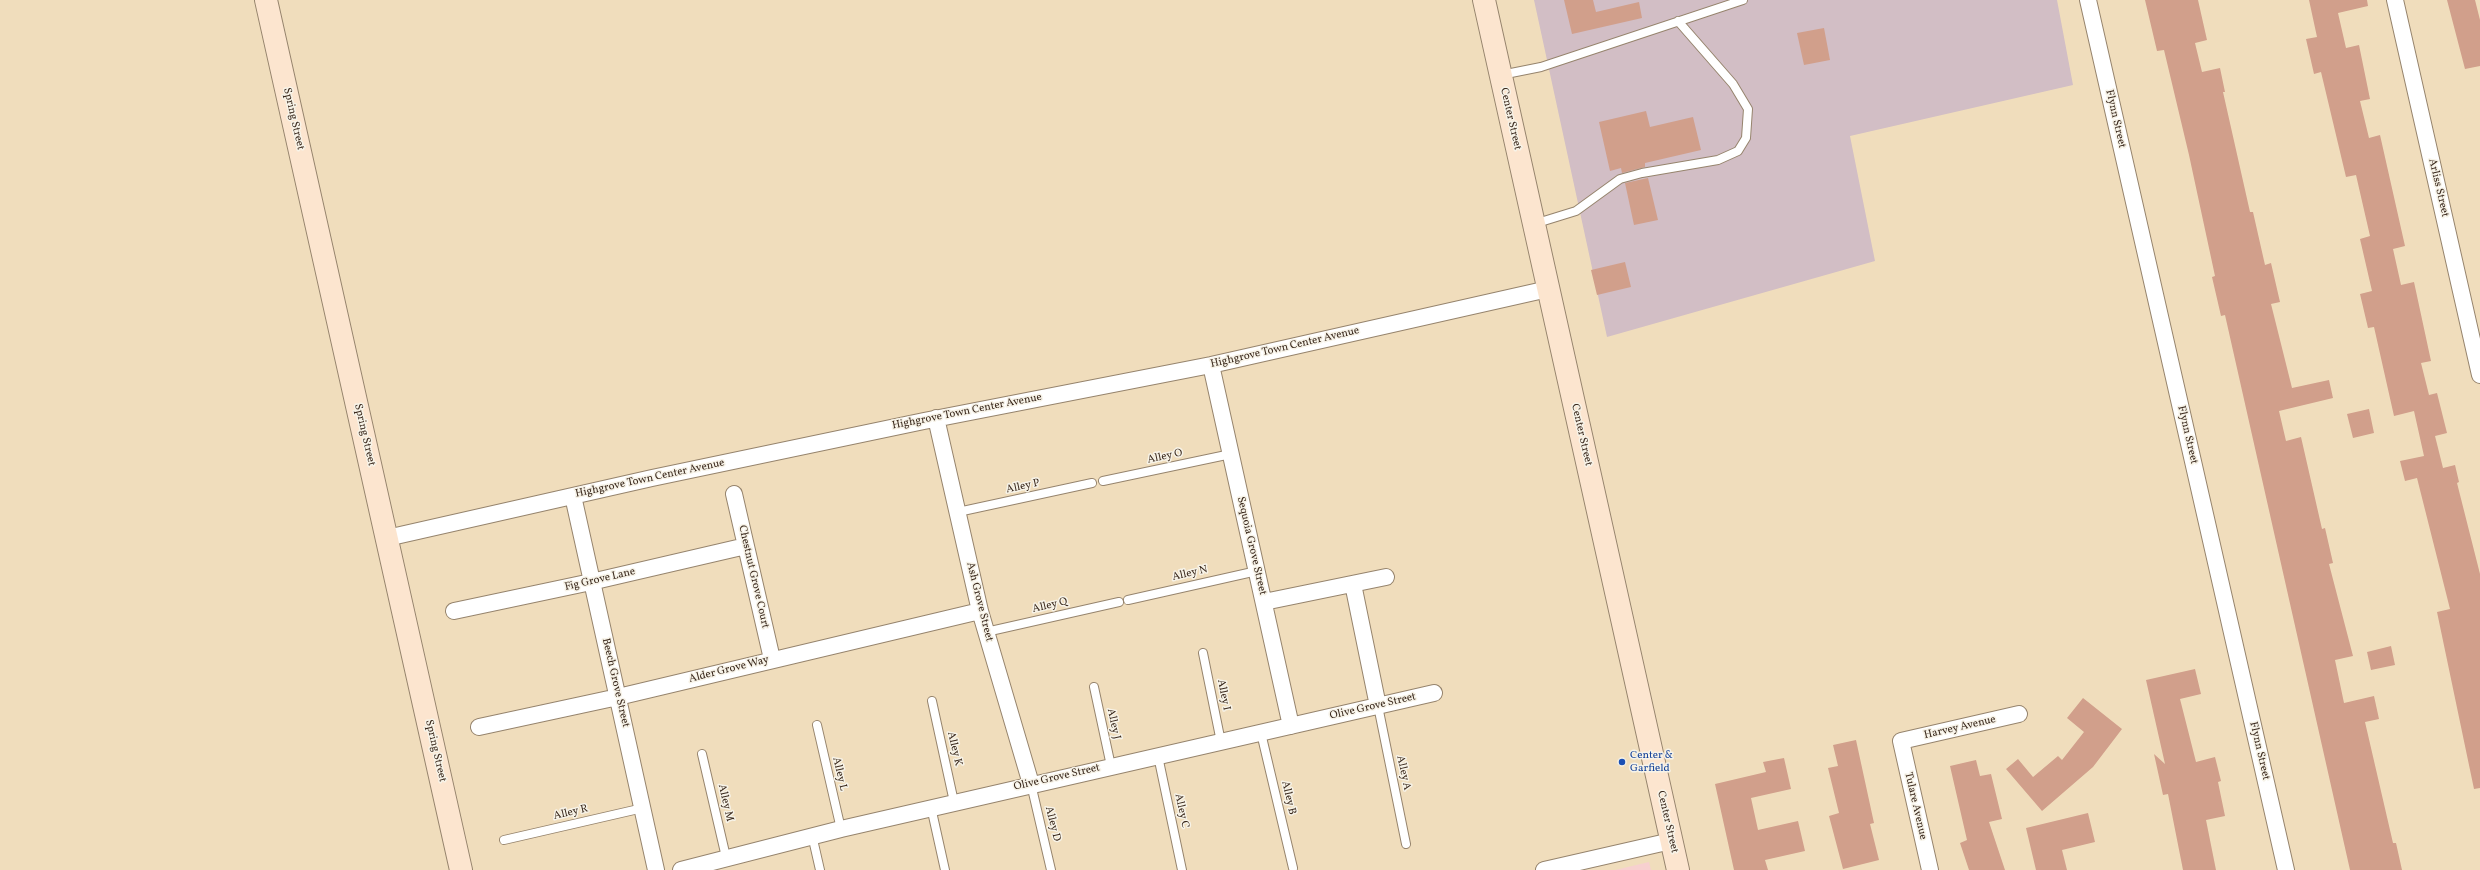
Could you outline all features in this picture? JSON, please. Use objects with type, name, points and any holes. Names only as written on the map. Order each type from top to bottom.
[{"type":"main road","name":"Spring Street","points":[[266,0],[461,870]]},
{"type":"main road","name":"Center Street","points":[[1484,0],[1678,870]]},
{"type":"street","name":"Flynn Street","points":[[2088,0],[2286,870]]},
{"type":"street","name":"Arliss Street","points":[[2395,0],[2480,375]]},
{"type":"street","name":"Highgrove Town Center Avenue","points":[[387,538],[573,496],[936,418],[1211,365],[1548,289]]},
{"type":"street","name":"Sequoia Grove Street","points":[[1211,365],[1291,726]]},
{"type":"street","name":"Ash Grove Street","points":[[936,418],[980,611],[1031,784]]},
{"type":"street","name":"Chestnut Grove Court","points":[[734,494],[772,659]]},
{"type":"street","name":"Beech Grove Street","points":[[573,496],[656,870]]},
{"type":"street","name":"Fig Grove Lane","points":[[454,610],[591,582],[746,546]]},
{"type":"street","points":[[1264,602],[1386,577]]},
{"type":"street","points":[[1353,584],[1378,706]]},
{"type":"street","name":"Alder Grove Way","points":[[479,727],[618,697],[772,659],[980,611]]},
{"type":"street","name":"Olive Grove Street","points":[[690,869],[726,857],[840,828],[1434,693]]},
{"type":"street","name":"Harvey Avenue","points":[[1901,741],[2019,714]]},
{"type":"street","name":"Tulare Avenue","points":[[1901,741],[1930,870]]},
{"type":"street","points":[[1544,870],[1671,841]]},
{"type":"lane","points":[[1501,75],[1555,62],[1743,0]]},
{"type":"lane","points":[[1534,224],[1576,211],[1620,180],[1642,173],[1718,160],[1738,151],[1746,138],[1748,108],[1733,84],[1678,21]]},
{"type":"lane","name":"Alley O","points":[[1103,481],[1231,454]]},
{"type":"lane","name":"Alley P","points":[[958,512],[1092,483]]},
{"type":"lane","name":"Alley N","points":[[1128,600],[1256,571]]},
{"type":"lane","name":"Alley Q","points":[[986,632],[1119,602]]},
{"type":"lane","name":"Alley I","points":[[1203,653],[1221,742]]},
{"type":"lane","name":"Alley J","points":[[1094,687],[1111,766]]},
{"type":"lane","name":"Alley K","points":[[932,701],[954,802]]},
{"type":"lane","name":"Alley A","points":[[1378,706],[1406,844]]},
{"type":"lane","name":"Alley L","points":[[817,725],[840,828]]},
{"type":"lane","name":"Alley B","points":[[1261,733],[1293,868]]},
{"type":"lane","name":"Alley M","points":[[702,754],[726,857]]},
{"type":"lane","name":"Alley C","points":[[1158,756],[1182,870]]},
{"type":"lane","name":"Alley D","points":[[1031,784],[1051,870]]},
{"type":"lane","points":[[931,807],[944,870]]},
{"type":"lane","name":"Alley R","points":[[504,840],[643,808]]},
{"type":"lane","points":[[812,835],[820,870]]},
{"type":"shaded area","points":[[1534,0],[2057,0],[2073,85],[1850,136],[1875,261],[1607,337]]},
{"type":"shaded area","points":[[1649,862],[1651,870],[1615,870]]},
{"type":"building","points":[[1564,0],[1593,0],[1596,12],[1639,2],[1642,18],[1572,34]]},
{"type":"building","points":[[2145,0],[2198,0],[2207,40],[2195,43],[2202,72],[2220,68],[2225,92],[2223,92],[2250,212],[2253,212],[2265,265],[2271,263],[2280,302],[2271,304],[2292,388],[2329,380],[2333,398],[2279,411],[2286,441],[2301,437],[2322,529],[2325,528],[2333,563],[2329,564],[2353,656],[2335,660],[2344,703],[2374,696],[2379,719],[2365,722],[2393,843],[2396,843],[2402,870],[2350,870],[2225,315],[2221,316],[2212,277],[2215,276],[2189,155],[2164,50],[2157,51]]},
{"type":"building","points":[[2309,0],[2367,0],[2368,6],[2338,13],[2346,48],[2359,45],[2370,99],[2360,101],[2369,138],[2380,135],[2405,246],[2393,249],[2401,285],[2414,282],[2431,361],[2421,363],[2429,395],[2437,393],[2447,433],[2435,436],[2443,468],[2455,465],[2459,482],[2457,483],[2480,574],[2480,788],[2474,789],[2437,612],[2450,609],[2417,478],[2405,481],[2400,461],[2424,456],[2414,411],[2394,416],[2374,327],[2368,328],[2360,294],[2372,291],[2360,239],[2370,236],[2356,175],[2346,177],[2321,72],[2314,74],[2306,39],[2317,37]]},
{"type":"building","points":[[2447,0],[2475,0],[2480,20],[2480,66],[2465,69]]},
{"type":"building","points":[[1824,28],[1830,60],[1804,65],[1797,33]]},
{"type":"building","points":[[1646,111],[1650,127],[1693,117],[1701,150],[1645,163],[1645,167],[1622,173],[1621,168],[1610,171],[1599,122]]},
{"type":"building","points":[[1648,178],[1658,220],[1634,225],[1625,183]]},
{"type":"building","points":[[1625,262],[1631,287],[1597,295],[1591,270]]},
{"type":"building","points":[[2369,409],[2374,433],[2353,438],[2347,414]]},
{"type":"building","points":[[2391,646],[2395,665],[2371,670],[2367,652]]},
{"type":"building","points":[[2195,669],[2201,694],[2180,699],[2196,762],[2215,757],[2221,781],[2218,782],[2225,816],[2206,820],[2216,870],[2183,870],[2168,794],[2163,795],[2154,754],[2165,764],[2146,680]]},
{"type":"building","points":[[2083,698],[2122,729],[2093,767],[2042,811],[2006,769],[2018,759],[2033,777],[2058,756],[2062,760],[2084,732],[2067,718]]},
{"type":"building","points":[[1856,740],[1874,823],[1870,824],[1879,860],[1843,869],[1829,816],[1839,813],[1828,768],[1838,766],[1833,745]]},
{"type":"building","points":[[1784,758],[1791,789],[1751,798],[1758,830],[1798,821],[1805,851],[1765,860],[1768,870],[1734,870],[1715,784],[1766,772],[1763,762]]},
{"type":"building","points":[[1976,760],[1980,776],[1991,774],[2002,819],[1989,822],[2005,870],[1969,870],[1960,843],[1967,840],[1950,766]]},
{"type":"building","points":[[2088,813],[2095,842],[2062,850],[2067,870],[2036,870],[2026,828]]},
{"type":"place","name":"Center & Garfield","points":[[1622,762]]}]
